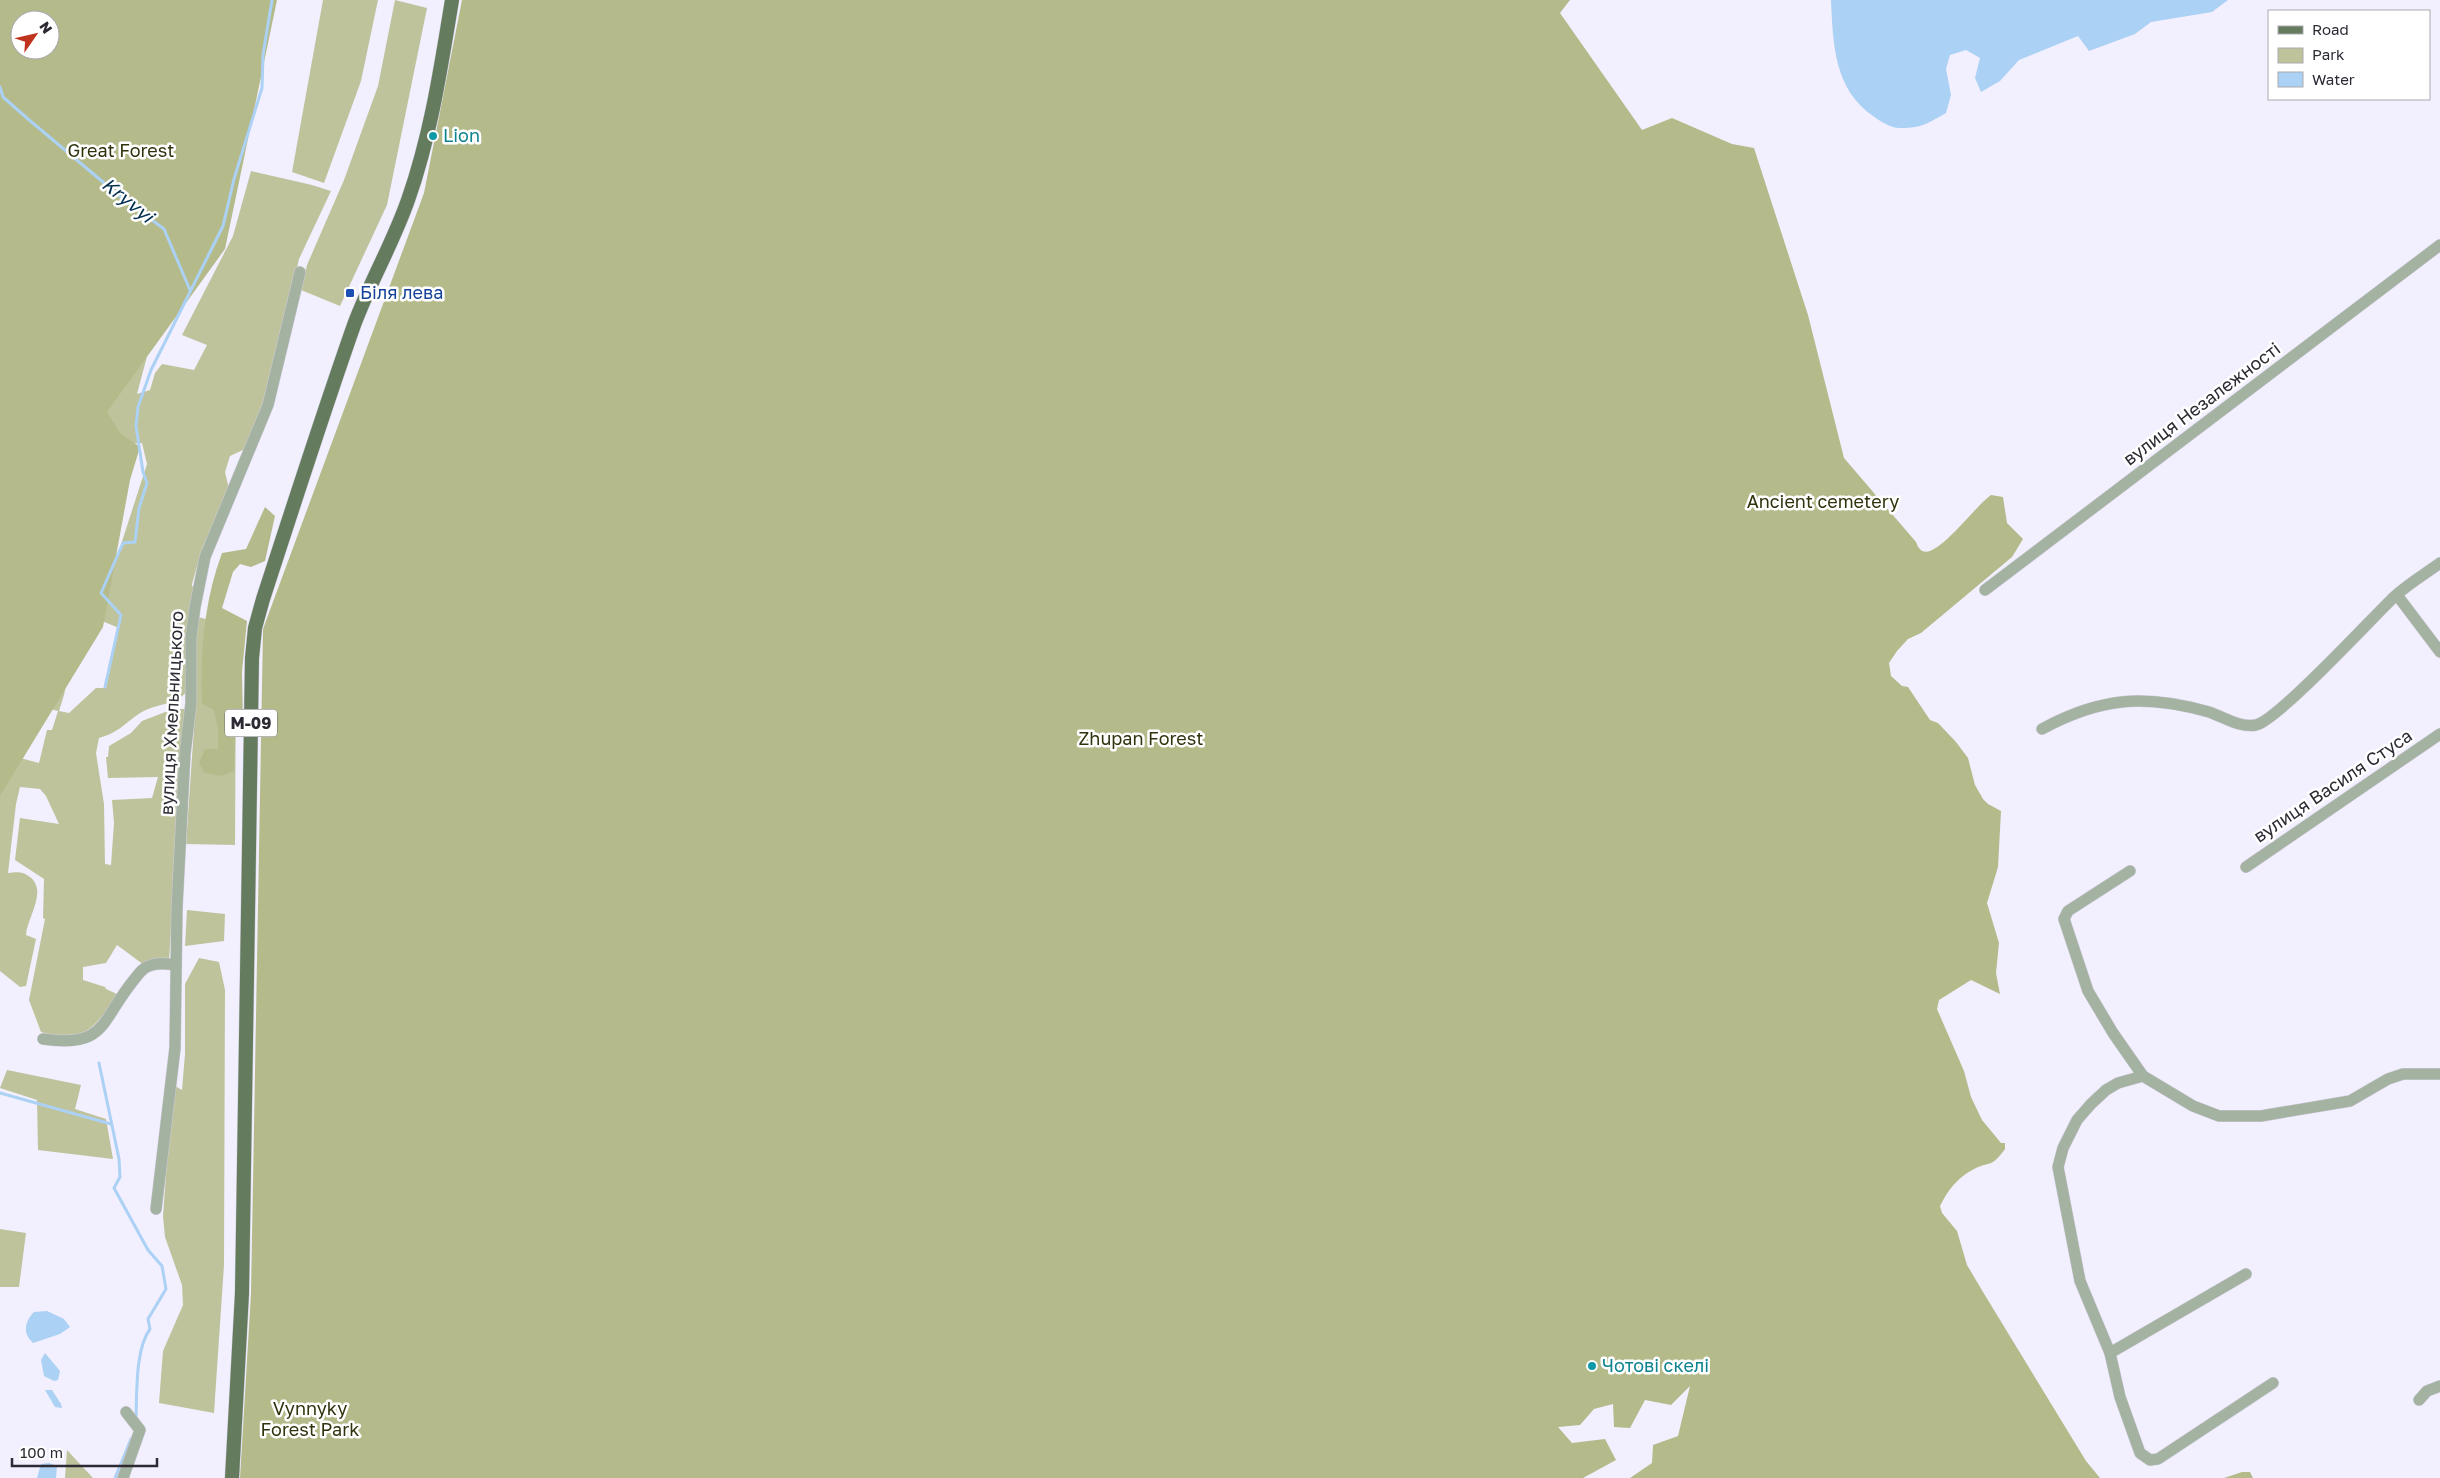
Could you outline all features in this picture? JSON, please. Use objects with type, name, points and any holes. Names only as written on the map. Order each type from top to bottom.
[{"type":"main road","name":"М-09","points":[[232,1478],[242,1293],[252,658],[256,628],[263,599],[333,384],[364,299],[395,235],[417,171],[440,71],[452,0]]},
{"type":"street","name":"вулиця Незалежності","points":[[1984,590],[2440,245]]},
{"type":"street","name":"вулиця Хмельницького","points":[[156,1210],[175,1048],[176,965],[185,754],[191,703],[191,637],[200,574],[219,523],[266,411],[300,272]]},
{"type":"street","points":[[2042,730],[2065,717],[2101,704],[2142,700],[2175,703],[2248,725],[2265,721],[2311,680],[2397,595],[2440,563]]},
{"type":"street","points":[[2397,595],[2440,652]]},
{"type":"street","name":"вулиця Василя Стуса","points":[[2246,867],[2440,734]]},
{"type":"street","points":[[2130,871],[2068,911],[2064,919],[2088,991],[2143,1076],[2193,1106],[2219,1116],[2233,1117],[2261,1116],[2350,1101],[2388,1079],[2403,1074],[2440,1074]]},
{"type":"street","points":[[43,1039],[73,1041],[97,1033],[110,1017],[130,984],[142,970],[159,964],[176,965]]},
{"type":"street","points":[[2143,1076],[2118,1083],[2106,1090],[2091,1104],[2078,1120],[2063,1148],[2058,1166],[2080,1281],[2110,1353],[2120,1397],[2140,1453],[2150,1460],[2158,1459],[2273,1383]]},
{"type":"street","points":[[2110,1353],[2246,1274]]},
{"type":"street","points":[[2419,1400],[2427,1391],[2440,1386]]},
{"type":"street","points":[[123,1478],[140,1430],[131,1419]]},
{"type":"green space","points":[[0,0],[264,0],[149,349],[137,394],[150,390],[155,373],[162,364],[194,370],[207,345],[182,335],[233,236],[251,171],[331,191],[299,259],[274,376],[245,449],[230,456],[225,472],[229,489],[202,549],[192,584],[192,586],[197,587],[187,691],[183,696],[172,702],[148,709],[118,730],[99,738],[96,753],[104,804],[105,864],[111,865],[114,823],[112,800],[152,798],[158,777],[108,778],[106,757],[108,757],[109,746],[131,733],[142,721],[173,709],[186,709],[169,961],[144,965],[117,945],[106,963],[83,967],[83,980],[105,987],[119,995],[95,1024],[78,1035],[68,1036],[56,1036],[41,1032],[29,1000],[45,919],[43,918],[44,879],[15,860],[20,818],[59,824],[46,796],[40,789],[20,787],[16,804],[8,873],[19,872],[27,875],[35,883],[37,890],[37,897],[26,935],[36,939],[26,986],[20,987],[0,971],[0,765],[13,756],[39,763],[47,730],[52,730],[58,711],[30,704]],"holes":[[[142,443],[147,464],[97,619],[119,628],[106,688],[96,688],[69,713],[59,711],[64,695],[86,585],[125,444]]]},
{"type":"green space","name":"Great Forest","points":[[0,0],[277,0],[225,249],[107,412],[120,433],[140,447],[130,480],[103,627],[0,796]]},
{"type":"green space","points":[[323,0],[378,0],[361,81],[324,183],[292,172]]},
{"type":"green space","points":[[395,0],[427,8],[387,205],[340,306],[301,290],[307,265],[344,180],[378,86]]},
{"type":"green space","name":"Zhupan Forest","points":[[462,0],[1570,0],[1560,13],[1642,130],[1672,118],[1732,144],[1754,148],[1808,315],[1844,458],[1923,551],[1930,551],[1945,541],[1991,495],[2003,497],[2007,523],[2023,539],[2012,557],[1921,633],[1908,639],[1889,663],[1891,676],[1902,686],[1908,687],[1930,720],[1938,723],[1968,758],[1975,785],[1983,799],[2001,811],[1998,867],[1987,903],[1999,943],[1996,973],[2000,994],[1971,980],[1939,1000],[1937,1009],[1964,1071],[1971,1097],[1982,1120],[2001,1143],[2005,1143],[2005,1149],[1993,1162],[1968,1172],[1958,1180],[1940,1206],[1942,1213],[1957,1231],[1967,1265],[2086,1461],[2100,1478],[1630,1478],[1652,1463],[1653,1445],[1678,1436],[1690,1386],[1671,1405],[1645,1400],[1630,1428],[1614,1427],[1613,1404],[1594,1409],[1580,1425],[1558,1427],[1572,1443],[1605,1439],[1616,1460],[1583,1478],[240,1478],[251,1293],[263,629],[424,193]]},
{"type":"green space","points":[[265,507],[275,516],[265,561],[251,567],[240,564],[233,572],[222,608],[247,621],[242,672],[243,721],[235,736],[234,771],[222,776],[204,773],[199,763],[205,749],[218,749],[218,728],[214,710],[202,704],[204,627],[211,590],[222,553],[246,549]]},
{"type":"green space","points":[[198,617],[242,628],[236,668],[235,845],[186,844],[196,699],[195,660]]},
{"type":"green space","points":[[187,910],[225,914],[224,941],[185,946]]},
{"type":"green space","points":[[199,958],[219,962],[225,990],[224,1265],[214,1413],[159,1403],[163,1351],[183,1305],[182,1285],[165,1237],[163,1216],[175,1086],[182,1090],[185,1054],[185,984]]},
{"type":"green space","points":[[7,1070],[81,1085],[75,1109],[106,1119],[113,1159],[38,1150],[37,1100],[0,1088]]},
{"type":"green space","points":[[0,1229],[26,1233],[19,1287],[0,1287]]},
{"type":"green space","points":[[67,1450],[93,1478],[65,1478]]},
{"type":"green space","points":[[2242,1472],[2250,1472],[2253,1478],[2224,1478]]},
{"type":"water","points":[[1831,0],[2228,0],[2212,12],[2151,22],[2135,34],[2089,51],[2078,36],[2019,60],[2000,81],[1981,92],[1975,78],[1980,58],[1966,50],[1950,55],[1946,69],[1951,95],[1946,113],[1923,125],[1897,128],[1873,116],[1850,93],[1838,64],[1833,33]]},
{"type":"water","points":[[47,1311],[64,1319],[70,1327],[60,1334],[33,1343],[26,1331],[28,1319],[34,1312]]},
{"type":"water","points":[[45,1353],[60,1371],[58,1380],[54,1381],[44,1376],[41,1360]]},
{"type":"water","points":[[45,1390],[52,1390],[62,1408],[55,1407]]},
{"type":"water","points":[[49,1463],[57,1466],[56,1478],[37,1478],[41,1464]]},
{"type":"waterway","points":[[105,687],[121,615],[101,593],[123,543],[135,542],[139,508],[147,483],[143,472],[136,426],[138,407],[151,370],[223,226],[234,179],[262,88],[263,55],[272,0]]},
{"type":"waterway","name":"Kryvyi","points":[[0,87],[3,97],[28,119],[122,198],[164,229],[190,290]]},
{"type":"waterway","points":[[99,1063],[119,1159],[120,1177],[114,1188],[148,1250],[162,1266],[166,1289],[148,1319],[150,1329],[145,1338],[139,1360],[136,1419]]},
{"type":"waterway","points":[[0,1093],[111,1124]]},
{"type":"waterway","points":[[115,1478],[131,1439]]},
{"type":"place","name":"Lion","points":[[433,136]]},
{"type":"place","name":"Бiля лева","points":[[350,293]]},
{"type":"place","name":"Чотові скелі","points":[[1592,1366]]},
{"type":"park label","name":"Ancient cemetery","points":[[1823,502]]},
{"type":"park label","name":"Vynnyky Forest Park","points":[[310,1419]]}]
